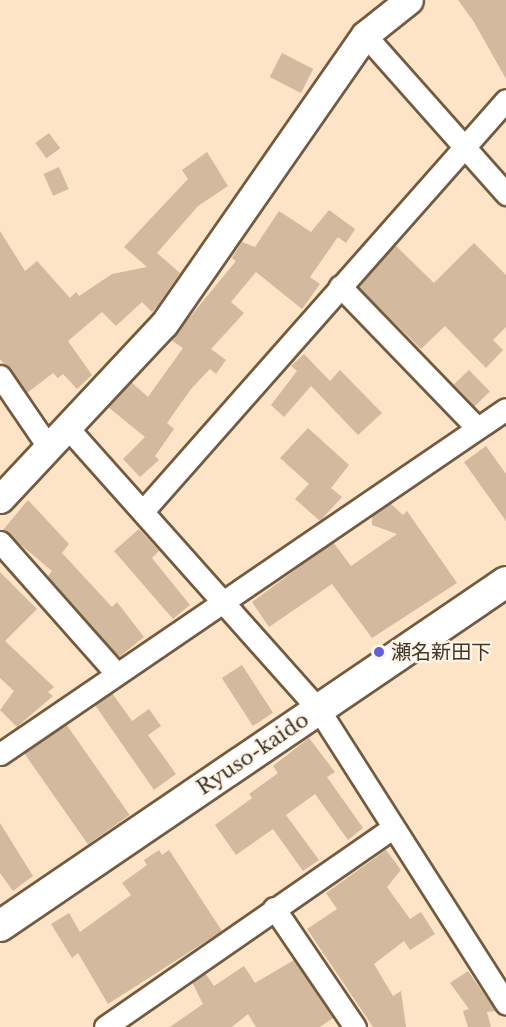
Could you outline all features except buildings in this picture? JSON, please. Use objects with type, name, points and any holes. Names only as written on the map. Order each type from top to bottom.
[{"type":"main road","name":"Ryuso-kaido","points":[[0,926],[506,582]]},
{"type":"street","points":[[2,492],[48,446],[188,292],[365,35],[409,0]]},
{"type":"street","points":[[365,35],[506,194]]},
{"type":"street","points":[[143,511],[506,100]]},
{"type":"street","points":[[340,286],[477,429]]},
{"type":"street","points":[[0,376],[48,446]]},
{"type":"street","points":[[0,754],[222,600],[506,409]]},
{"type":"street","points":[[66,426],[319,710],[391,829],[506,1003]]},
{"type":"street","points":[[0,542],[116,673]]},
{"type":"street","points":[[105,1027],[391,829]]},
{"type":"street","points":[[274,908],[355,1027]]},
{"type":"place","name":"瀬名新田下","points":[[379,652]]}]
